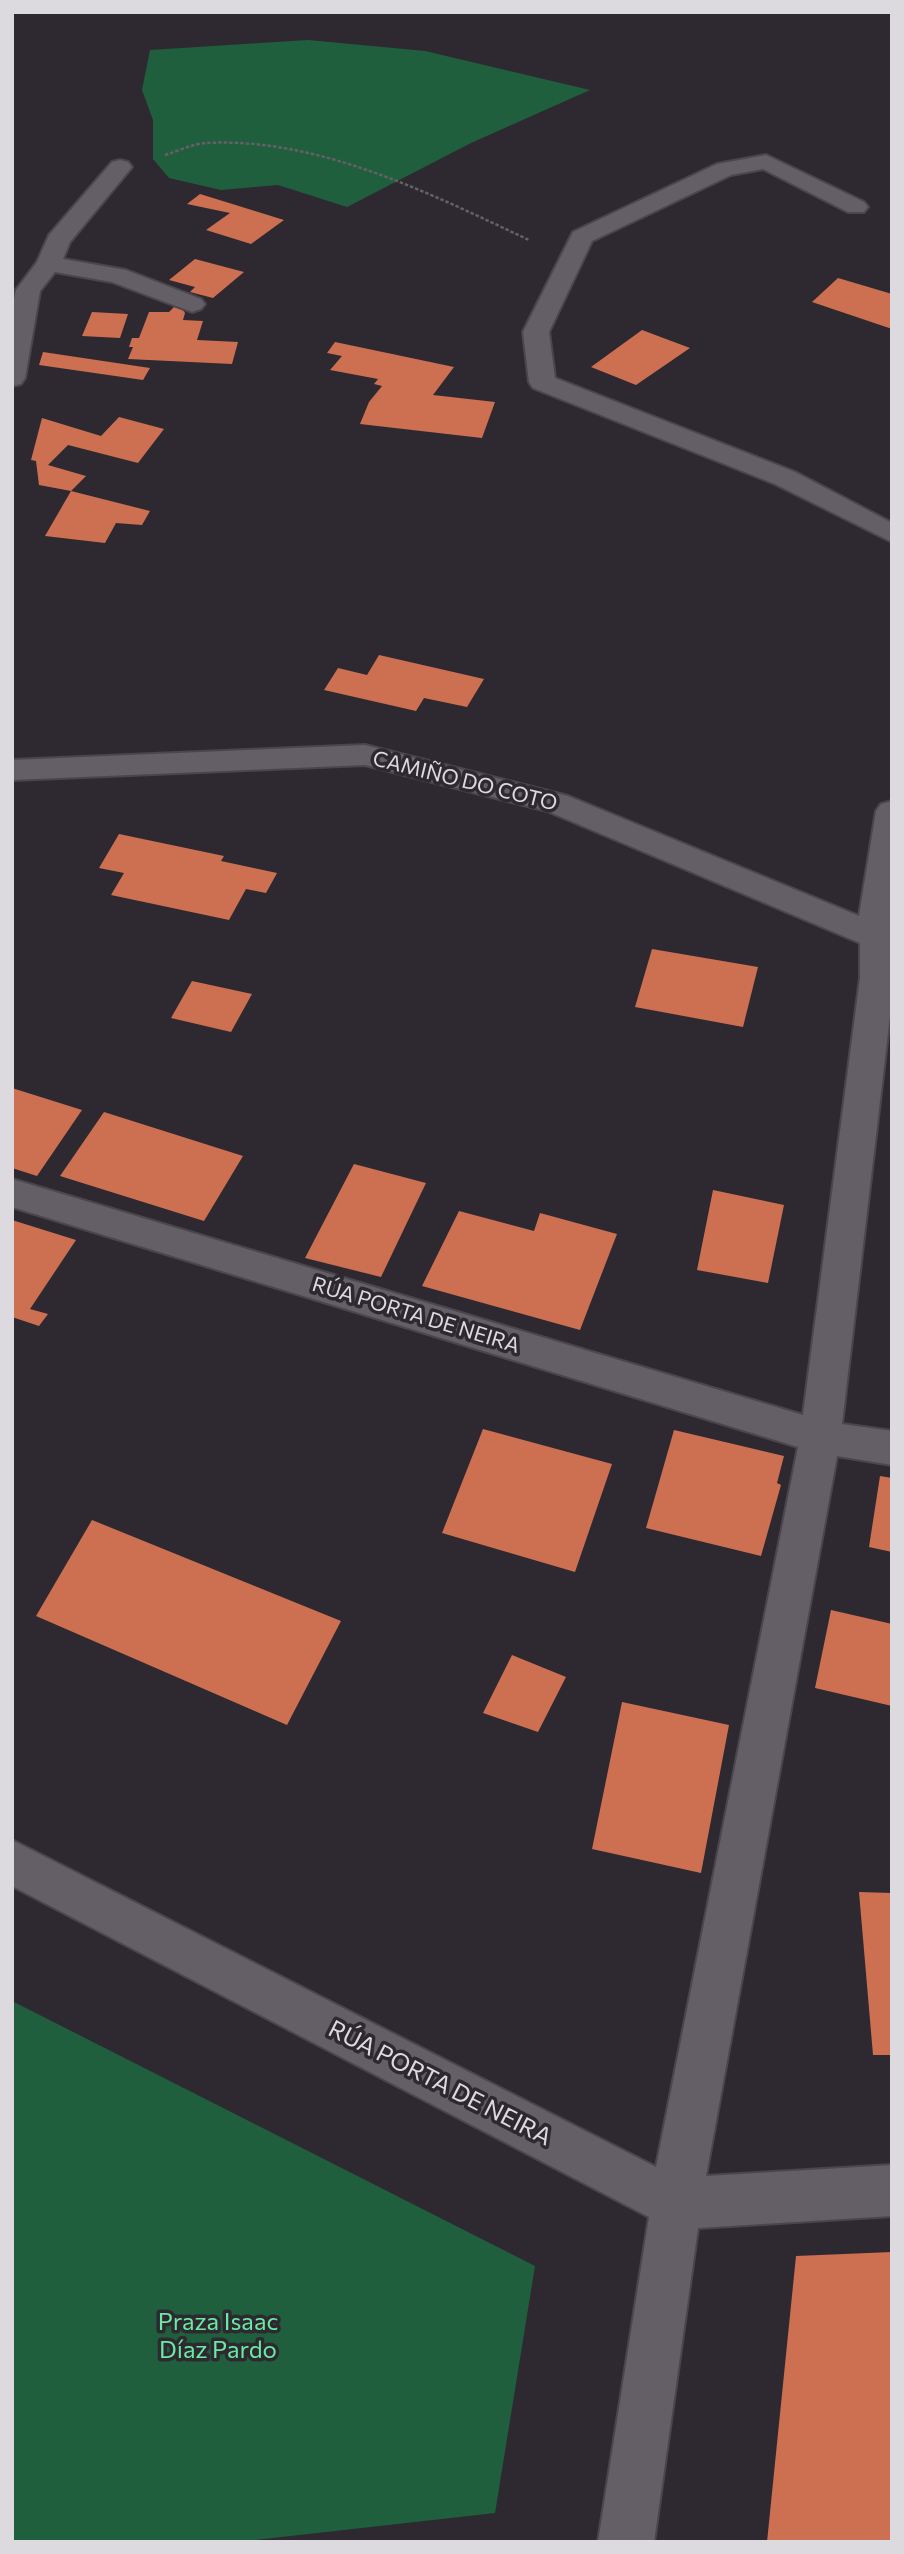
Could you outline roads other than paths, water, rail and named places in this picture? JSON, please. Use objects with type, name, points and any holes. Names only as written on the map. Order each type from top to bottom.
[{"type":"street","points":[[856,207],[766,162],[725,169],[582,237],[536,332],[542,382],[785,478],[892,534]]},
{"type":"street","points":[[12,378],[28,290],[49,264],[58,240],[120,167]]},
{"type":"street","points":[[49,264],[117,275],[192,304]]},
{"type":"street","name":"CAMIÑO DO COTO","points":[[12,770],[365,755],[556,803],[883,939]]},
{"type":"street","points":[[626,2542],[689,2118],[820,1437],[883,939],[876,908],[892,811]]},
{"type":"street","name":"RÚA PORTA DE NEIRA","points":[[12,1193],[820,1437],[892,1448]]},
{"type":"street","name":"RÚA PORTA DE NEIRA","points":[[12,1861],[676,2204]]},
{"type":"street","points":[[676,2204],[892,2190]]},
{"type":"park label","name":"Praza Isaac Díaz Pardo","points":[[218,2336]]}]
